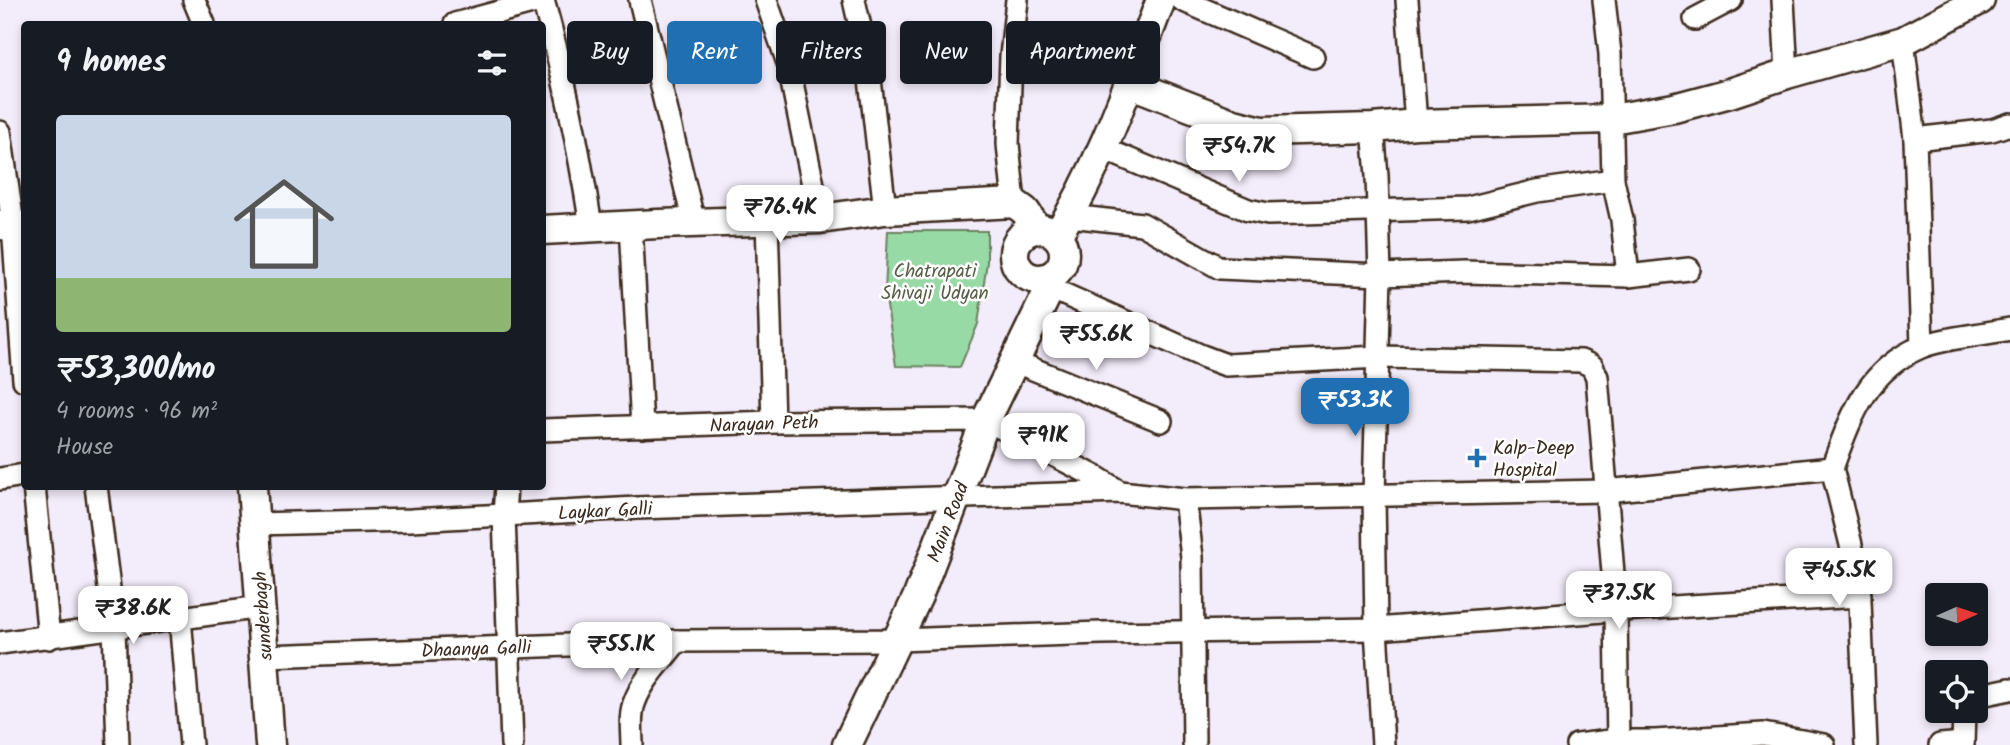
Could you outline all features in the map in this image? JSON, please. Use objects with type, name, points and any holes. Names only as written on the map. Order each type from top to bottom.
[{"type":"main road","points":[[1153,21],[1161,0]]},
{"type":"main road","points":[[1132,84],[1234,124],[1262,131],[1612,119],[1674,108],[1730,93],[1903,41],[1980,0]]},
{"type":"main road","points":[[1055,227],[1102,148],[1129,84]]},
{"type":"main road","points":[[546,230],[820,219],[885,210],[1014,204],[1055,227],[1064,256],[1048,288],[1023,273],[1015,261],[1015,246],[1030,231],[1055,227]]},
{"type":"main road","name":"Main Road","points":[[847,745],[918,596],[986,420],[1016,362],[1048,288]]},
{"type":"main road","name":"sunderbagh","points":[[252,490],[266,656],[270,745]]},
{"type":"street","points":[[194,0],[203,21]]},
{"type":"street","points":[[466,21],[543,0],[560,62],[591,226]]},
{"type":"street","points":[[640,0],[694,223]]},
{"type":"street","points":[[766,0],[788,63],[820,219]]},
{"type":"street","points":[[854,0],[868,61],[885,210]]},
{"type":"street","points":[[1014,204],[1008,145],[1017,0]]},
{"type":"street","points":[[1182,0],[1313,57]]},
{"type":"street","points":[[1407,0],[1416,124]]},
{"type":"street","points":[[1604,0],[1610,54],[1613,180],[1622,220],[1628,276]]},
{"type":"street","points":[[1695,19],[1731,0]]},
{"type":"street","points":[[1783,0],[1787,74]]},
{"type":"street","points":[[1903,41],[1915,139],[1922,346]]},
{"type":"street","points":[[1915,139],[1992,130],[2010,124]]},
{"type":"street","points":[[1373,128],[1380,275],[1374,495],[1376,629],[1382,745]]},
{"type":"street","points":[[0,132],[21,303]]},
{"type":"street","points":[[1102,148],[1248,210],[1268,214],[1468,208],[1537,191],[1613,180]]},
{"type":"street","points":[[767,220],[773,422]]},
{"type":"street","points":[[631,225],[642,427]]},
{"type":"street","points":[[1055,227],[1142,225],[1220,268],[1380,275],[1464,272],[1628,276],[1689,269]]},
{"type":"street","points":[[1048,288],[1226,365],[1379,357],[1581,361],[1592,366],[1597,377],[1616,610],[1618,743]]},
{"type":"street","points":[[1866,745],[1859,577],[1832,468],[1852,413],[1871,383],[1894,361],[1922,346],[2010,329]]},
{"type":"street","points":[[1016,362],[1161,421]]},
{"type":"street","points":[[986,420],[1120,492]]},
{"type":"street","name":"Narayan Peth","points":[[546,430],[773,422],[986,420]]},
{"type":"street","name":"Laykar Galli","points":[[255,524],[1120,492],[1185,499],[1606,491],[1832,468]]},
{"type":"street","points":[[0,479],[21,476]]},
{"type":"street","points":[[34,490],[49,638]]},
{"type":"street","points":[[97,490],[114,628],[118,745]]},
{"type":"street","points":[[506,490],[504,515],[512,745]]},
{"type":"street","points":[[1185,499],[1192,557],[1194,745]]},
{"type":"street","name":"Dhaanya Galli","points":[[266,656],[677,641],[897,640],[1376,629],[1616,610],[1860,596]]},
{"type":"street","points":[[0,643],[261,607]]},
{"type":"street","points":[[180,618],[191,745]]},
{"type":"street","points":[[632,745],[631,716],[634,702],[677,641]]},
{"type":"street","points":[[1988,694],[2010,690]]},
{"type":"street","points":[[1940,745],[1963,744],[1964,723]]},
{"type":"street","points":[[1577,745],[1763,734],[1824,745]]},
{"type":"green space","name":"Chatrapati Shivaji Udyan","points":[[888,231],[987,231],[987,262],[978,324],[960,367],[896,366],[885,292]]},
{"type":"place","name":"Kalp-Deep Hospital","points":[[1477,458]]}]
